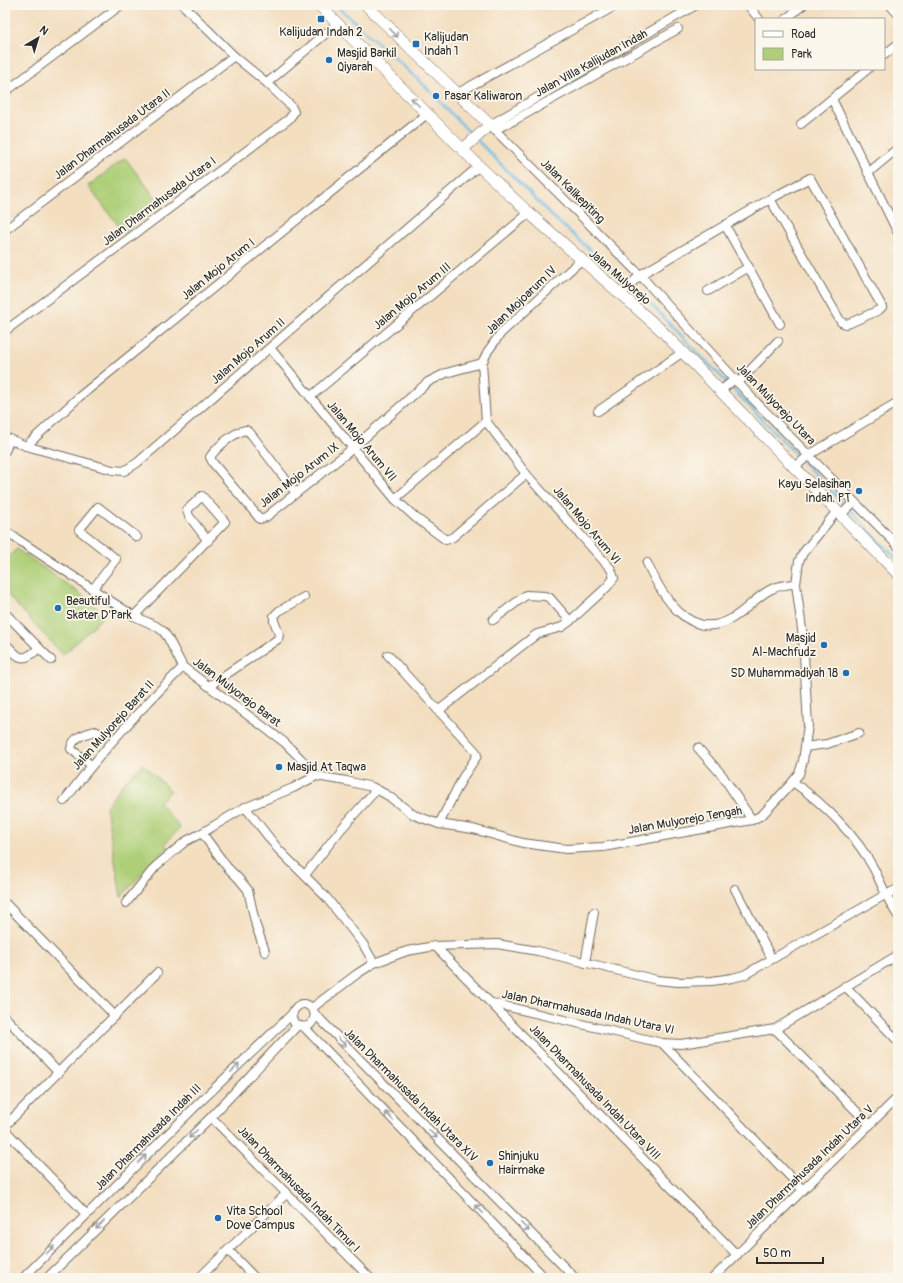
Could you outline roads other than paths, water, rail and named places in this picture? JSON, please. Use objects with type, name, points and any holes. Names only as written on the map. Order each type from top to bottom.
[{"type":"main road","name":"Jalan Mulyorejo","points":[[319,5],[427,114],[463,148],[479,166],[578,262],[624,291],[660,329],[722,389],[897,572]]},
{"type":"main road","points":[[366,5],[402,42],[458,93],[489,129]]},
{"type":"main road","name":"Jalan Villa Kalijudan Indah","points":[[463,148],[489,129]]},
{"type":"street","points":[[5,92],[121,5]]},
{"type":"street","name":"Jalan Dharmahusada Utara I","points":[[5,331],[289,119],[294,112],[291,106],[267,83],[234,56],[183,5]]},
{"type":"street","points":[[458,93],[618,5]]},
{"type":"street","name":"Jalan Villa Kalijudan Indah","points":[[489,129],[696,5]]},
{"type":"street","points":[[750,5],[758,18]]},
{"type":"street","points":[[787,18],[802,5]]},
{"type":"street","points":[[890,5],[898,14]]},
{"type":"street","points":[[267,83],[337,24]]},
{"type":"street","name":"Jalan Villa Kalijudan Indah","points":[[489,129],[678,29]]},
{"type":"street","points":[[885,54],[898,44]]},
{"type":"street","name":"Jalan Dharmahusada Utara II","points":[[5,230],[234,56]]},
{"type":"street","points":[[801,124],[867,70]]},
{"type":"street","points":[[832,99],[898,233]]},
{"type":"street","name":"Jalan Mojo Arum I","points":[[26,446],[79,398],[427,114]]},
{"type":"street","name":"Jalan Kalikepiting","points":[[489,129],[638,276]]},
{"type":"street","points":[[868,173],[898,148]]},
{"type":"street","name":"Jalan Mojo Arum II","points":[[8,438],[26,446],[113,470],[124,471],[137,463],[479,166]]},
{"type":"street","points":[[624,291],[638,276],[770,199],[811,178],[882,307],[879,310],[850,323],[846,324],[841,322],[770,199]]},
{"type":"street","name":"Jalan Mojo Arum III","points":[[310,397],[528,213]]},
{"type":"street","points":[[725,225],[780,324]]},
{"type":"street","name":"Jalan Mojoarum IV","points":[[482,363],[500,333],[578,262]]},
{"type":"street","points":[[708,291],[749,267]]},
{"type":"street","name":"Jalan Mulyorejo Utara","points":[[638,276],[734,381],[853,503],[898,546]]},
{"type":"street","points":[[722,389],[734,381],[778,341]]},
{"type":"street","name":"Jalan Mojo Arum VII","points":[[270,348],[352,449],[395,499],[416,518],[446,540],[453,536],[526,474]]},
{"type":"street","points":[[598,411],[683,352]]},
{"type":"street","points":[[352,449],[428,382],[446,373],[482,363],[486,421],[395,499]]},
{"type":"street","points":[[796,467],[808,457],[898,402]]},
{"type":"street","name":"Jalan Mojo Arum VI","points":[[438,711],[537,634],[562,627],[570,621],[607,587],[614,578],[611,569],[526,474],[486,421]]},
{"type":"street","name":"Jalan Mojo Arum IX","points":[[296,493],[251,434],[246,430],[238,432],[210,457],[213,463],[260,519],[266,517],[352,449]]},
{"type":"street","points":[[5,451],[8,438]]},
{"type":"street","points":[[134,616],[208,541],[225,522],[202,496],[187,510],[189,516],[208,541]]},
{"type":"street","name":"Jalan Mulyorejo Tengah","points":[[316,776],[346,781],[376,790],[387,795],[414,815],[439,824],[473,829],[523,843],[566,849],[603,847],[752,820],[762,815],[793,782],[799,774],[803,762],[808,725],[803,637],[796,584],[799,561],[803,553],[841,512],[853,503]]},
{"type":"street","points":[[93,589],[116,559],[79,530],[98,507],[137,537]]},
{"type":"street","name":"Jalan Mulyorejo Barat","points":[[6,532],[134,616],[156,626],[163,631],[183,667],[284,742],[316,776]]},
{"type":"street","points":[[647,563],[652,575],[674,608],[686,619],[702,625],[718,624],[730,620],[769,590],[783,584],[796,584]]},
{"type":"street","points":[[493,620],[526,595],[546,596],[550,598],[570,621]]},
{"type":"street","points":[[210,686],[278,639],[279,634],[274,621],[274,616],[279,611],[304,597]]},
{"type":"street","points":[[5,613],[51,660]]},
{"type":"street","points":[[5,643],[17,656],[23,658],[30,656],[39,648]]},
{"type":"street","points":[[388,655],[476,752],[477,756],[463,777],[439,824]]},
{"type":"street","name":"Jalan Mulyorejo Barat II","points":[[64,801],[91,765],[154,695],[183,667]]},
{"type":"street","points":[[91,765],[71,749],[71,746],[76,738],[87,733],[95,731],[101,734]]},
{"type":"street","points":[[805,747],[827,744],[860,733]]},
{"type":"street","points":[[698,748],[722,775],[752,820]]},
{"type":"street","points":[[126,903],[156,866],[186,841],[245,808],[293,788],[316,776]]},
{"type":"street","points":[[793,782],[818,802],[865,854],[885,895],[898,916]]},
{"type":"street","points":[[305,875],[342,828],[376,790]]},
{"type":"street","points":[[245,808],[278,849],[326,897],[363,944],[374,963]]},
{"type":"street","points":[[202,833],[227,867],[248,890],[256,926],[265,952]]},
{"type":"street","points":[[735,889],[772,959]]},
{"type":"street","points":[[313,1011],[357,974],[374,963],[407,951],[435,946],[497,944],[657,980],[678,982],[732,978],[744,975],[898,889]]},
{"type":"street","points":[[5,902],[115,1016]]},
{"type":"street","points":[[585,963],[594,912]]},
{"type":"street","name":"Jalan Dharmahusada Indah Utara VIII","points":[[435,946],[737,1255]]},
{"type":"street","name":"Jalan Dharmahusada Indah Utara VI","points":[[492,1003],[662,1043],[681,1044],[775,1029],[898,955]]},
{"type":"street","points":[[5,1126],[157,973]]},
{"type":"street","points":[[845,986],[898,1040]]},
{"type":"street","points":[[47,1278],[211,1117],[301,1026],[310,1025],[314,1020],[313,1011],[306,1004],[300,1004],[294,1008],[292,1014],[293,1020],[301,1026],[545,1278]]},
{"type":"street","name":"Jalan Dharmahusada Indah Utara XIV","points":[[313,1011],[575,1278]]},
{"type":"street","name":"Jalan Dharmahusada Indah III","points":[[23,1278],[198,1104],[292,1014]]},
{"type":"street","points":[[5,1017],[59,1073]]},
{"type":"street","points":[[775,1029],[870,1125]]},
{"type":"street","points":[[662,1043],[803,1190]]},
{"type":"street","name":"Jalan Dharmahusada Indah Utara V","points":[[713,1278],[898,1097]]},
{"type":"street","name":"Jalan Dharmahusada Indah Timur I","points":[[211,1117],[370,1278]]},
{"type":"street","points":[[5,1130],[86,1214]]},
{"type":"street","points":[[199,1278],[286,1193]]},
{"type":"street","points":[[228,1250],[255,1278]]},
{"type":"waterway","points":[[336,5],[424,85],[473,136]]},
{"type":"waterway","points":[[478,141],[554,218],[628,283]]},
{"type":"waterway","points":[[632,286],[898,560]]},
{"type":"place","name":"Kalijudan Indah 2","points":[[321,19]]},
{"type":"place","name":"Kalijudan Indah 1","points":[[416,44]]},
{"type":"place","name":"Masjid Barkil Qiyarah","points":[[329,60]]},
{"type":"place","name":"Pasar Kaliwaron","points":[[436,96]]},
{"type":"place","name":"Kayu Selasihan Indah. PT","points":[[859,491]]},
{"type":"place","name":"Beautiful Skater D'Park","points":[[58,608]]},
{"type":"place","name":"Masjid Al-Machfudz","points":[[824,645]]},
{"type":"place","name":"SD Muhammadiyah 18","points":[[846,673]]},
{"type":"place","name":"Masjid At Taqwa","points":[[279,767]]},
{"type":"place","name":"Shinjuku Hairmake","points":[[490,1163]]},
{"type":"place","name":"Vita School Dove Campus","points":[[218,1218]]}]
